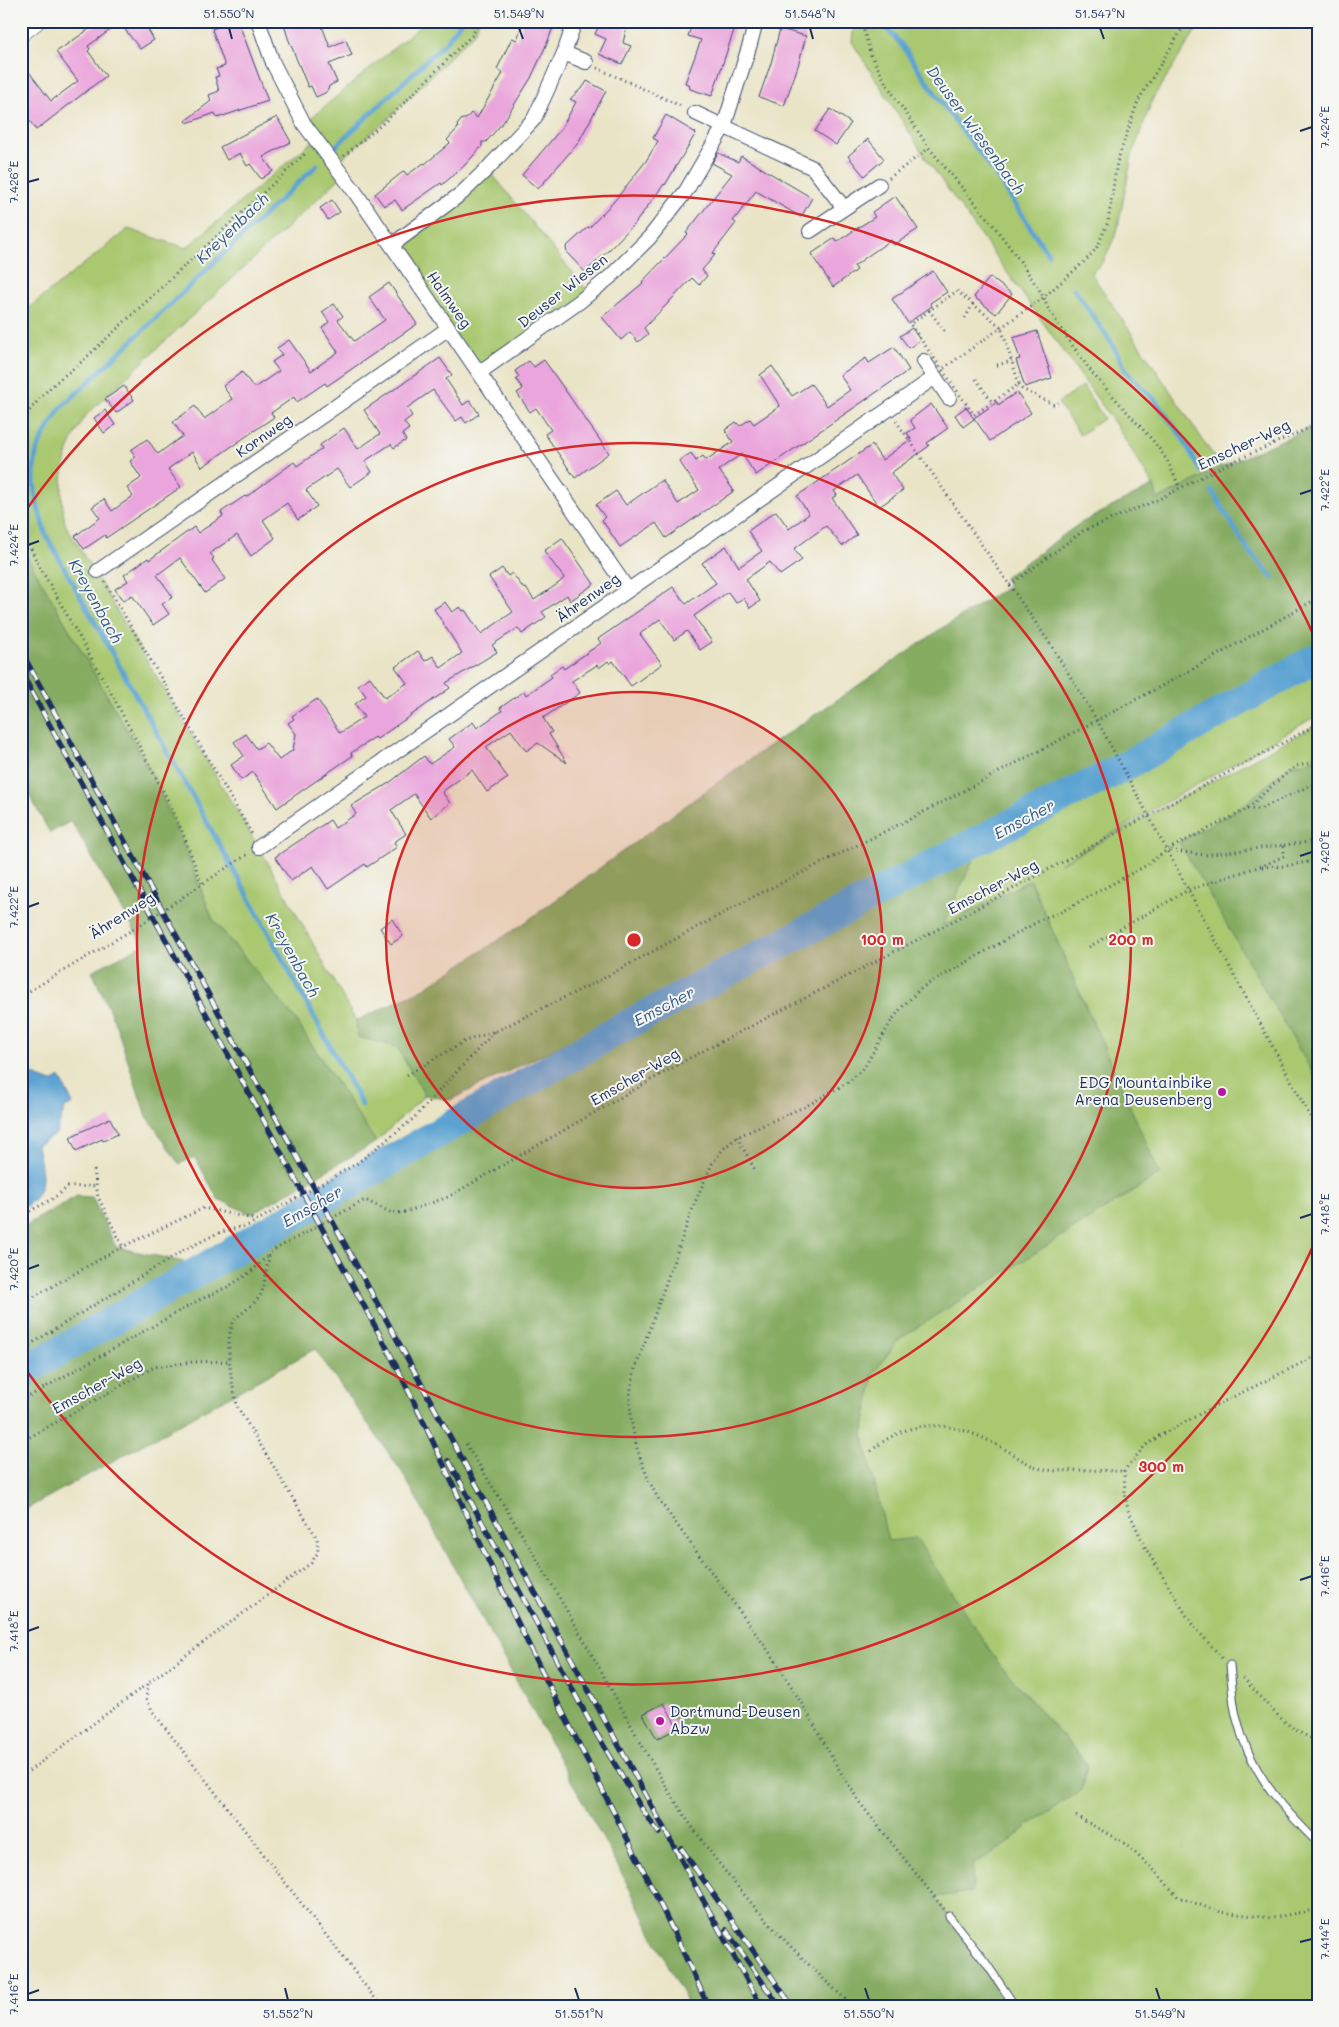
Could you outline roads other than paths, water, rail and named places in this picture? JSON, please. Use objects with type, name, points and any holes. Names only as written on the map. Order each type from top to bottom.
[{"type":"street","points":[[21,33],[36,21]]},
{"type":"street","name":"Halmweg","points":[[258,21],[273,63],[290,98],[316,143],[355,192],[392,245],[628,590]]},
{"type":"street","points":[[392,245],[462,194],[534,119],[576,21]]},
{"type":"street","name":"Deuser Wiesen","points":[[480,372],[579,302],[610,277],[650,237],[686,191],[724,126],[756,21]]},
{"type":"street","points":[[564,52],[586,62]]},
{"type":"street","points":[[695,112],[814,168],[844,208]]},
{"type":"street","points":[[810,231],[879,185]]},
{"type":"street","name":"Kornweg","points":[[98,571],[449,328]]},
{"type":"street","points":[[924,361],[938,373],[949,398]]},
{"type":"street","name":"Ährenweg","points":[[259,847],[888,410],[938,373]]},
{"type":"lane","points":[[1230,1665],[1236,1718],[1250,1758],[1262,1780],[1276,1799],[1318,1843]]},
{"type":"lane","points":[[949,1916],[986,1963],[1015,2006]]},
{"type":"water","points":[[25,1072],[52,1082],[60,1077],[73,1104],[65,1108],[56,1134],[37,1145],[42,1173],[40,1189],[30,1203],[21,1209],[21,1073]]},
{"type":"waterway","name":"Kreyenbach","points":[[334,148],[447,41],[461,21]]},
{"type":"waterway","name":"Deuser Wiesenbach","points":[[885,21],[886,28],[901,44],[949,113],[987,162],[1048,254]]},
{"type":"waterway","name":"Kreyenbach","points":[[317,165],[59,410],[37,450],[34,465],[34,485],[46,535],[245,890],[362,1105]]},
{"type":"waterway","name":"Deuser Wiesenbach","points":[[1074,289],[1111,342],[1127,373],[1154,399],[1182,437],[1201,471]]},
{"type":"waterway","name":"Deuser Wiesenbach","points":[[1212,491],[1248,550],[1273,578]]},
{"type":"waterway","name":"Emscher","points":[[21,1373],[623,1027],[983,838],[1122,768],[1318,657]]},
{"type":"railway","points":[[21,651],[761,2006]]},
{"type":"railway","points":[[21,672],[389,1352],[522,1631],[640,1864],[708,2006]]},
{"type":"railway","points":[[449,1461],[596,1733],[640,1806],[659,1833]]},
{"type":"railway","points":[[681,1848],[792,2006]]},
{"type":"railway","points":[[726,1930],[779,2006]]},
{"type":"place","name":"EDG Mountainbike Arena Deusenberg","points":[[1222,1092]]},
{"type":"place","name":"Dortmund-Deusen Abzw","points":[[660,1721]]}]
